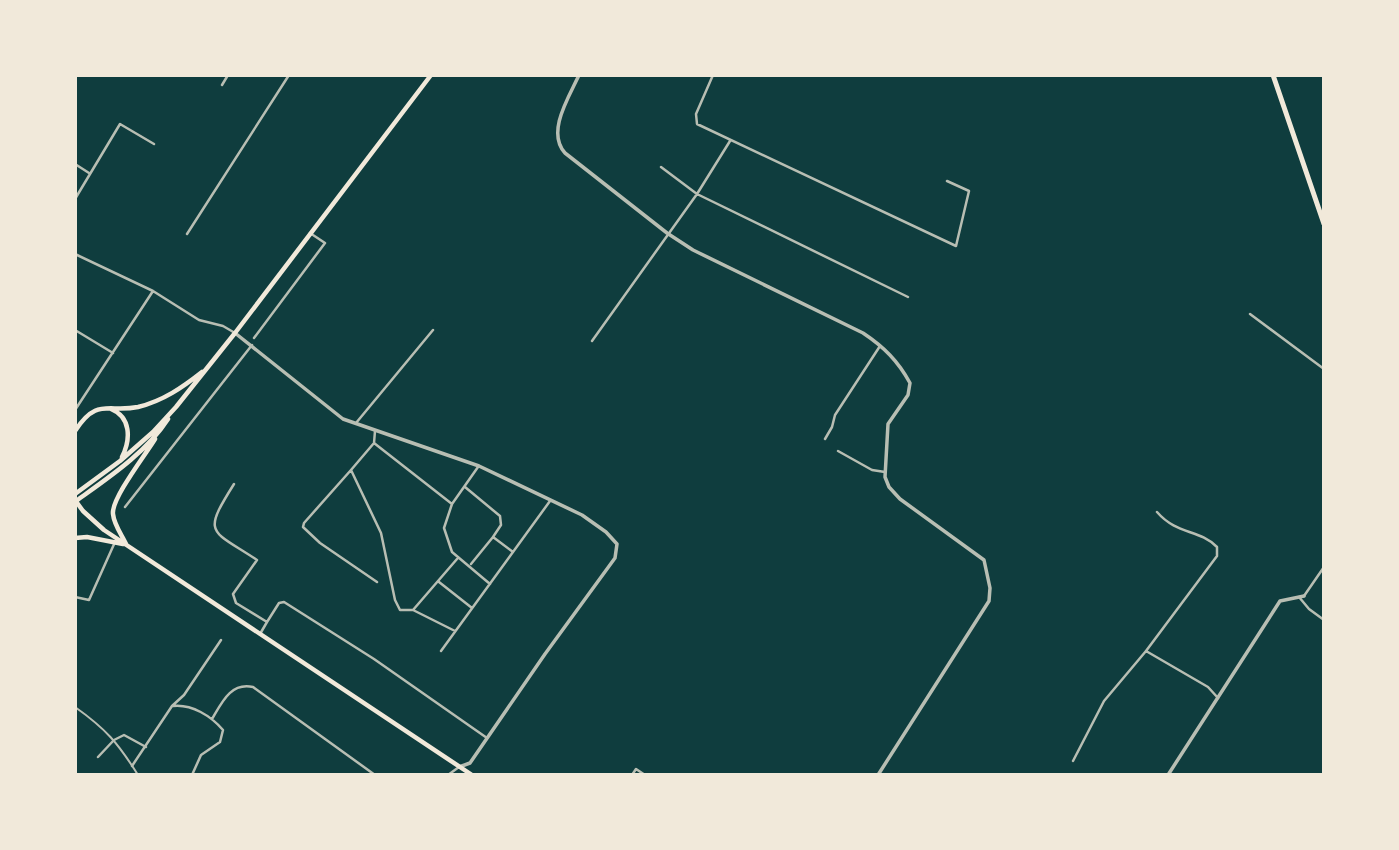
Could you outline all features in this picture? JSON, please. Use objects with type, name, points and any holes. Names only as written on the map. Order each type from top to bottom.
[{"type":"highway","points":[[1273,75],[1324,224]]},
{"type":"main road","points":[[75,494],[120,461],[176,407],[209,368],[431,75]]},
{"type":"main road","points":[[75,431],[93,411],[107,407],[136,407],[160,400],[209,368]]},
{"type":"main road","points":[[107,407],[119,412],[128,427],[127,449],[120,461]]},
{"type":"main road","points":[[127,545],[115,520],[113,506],[176,407]]},
{"type":"main road","points":[[160,431],[131,459],[77,500],[83,511],[104,530],[472,775]]},
{"type":"main road","points":[[75,538],[87,537],[127,545]]},
{"type":"street","points":[[222,85],[229,75]]},
{"type":"street","points":[[187,234],[289,75]]},
{"type":"street","points":[[579,75],[561,117],[557,140],[560,148],[667,233],[693,250],[839,320],[882,346],[894,358],[910,383],[908,395],[888,420],[885,472],[889,487],[900,499],[984,560],[989,601],[878,775]]},
{"type":"street","points":[[713,75],[695,120],[697,124],[956,246],[969,191],[947,181]]},
{"type":"street","points":[[75,199],[120,124],[154,144]]},
{"type":"street","points":[[592,341],[697,194],[730,141]]},
{"type":"street","points":[[75,164],[89,173]]},
{"type":"street","points":[[661,167],[697,194],[908,297]]},
{"type":"street","points":[[254,338],[325,243],[310,233]]},
{"type":"street","points":[[75,254],[153,291],[199,320],[223,326],[235,333],[343,419],[479,466],[599,526],[614,539],[618,551],[615,558],[470,763],[459,766],[448,775]]},
{"type":"street","points":[[75,410],[153,291]]},
{"type":"street","points":[[1250,314],[1324,369]]},
{"type":"street","points":[[75,330],[113,353]]},
{"type":"street","points":[[356,423],[433,330]]},
{"type":"street","points":[[125,507],[252,345]]},
{"type":"street","points":[[825,439],[835,415],[882,346]]},
{"type":"street","points":[[375,429],[374,443],[303,527],[320,543],[377,582]]},
{"type":"street","points":[[374,443],[452,504]]},
{"type":"street","points":[[838,451],[873,470],[885,472]]},
{"type":"street","points":[[479,466],[452,504],[444,528],[452,552],[490,584]]},
{"type":"street","points":[[351,470],[382,533],[395,600],[400,610],[414,610],[455,631]]},
{"type":"street","points":[[234,484],[215,514],[213,525],[218,534],[257,559],[233,594],[236,603],[267,622]]},
{"type":"street","points":[[465,487],[500,516],[501,525],[470,565]]},
{"type":"street","points":[[441,650],[550,500]]},
{"type":"street","points":[[1073,761],[1104,701],[1146,650],[1218,552],[1213,544],[1176,528],[1157,512]]},
{"type":"street","points":[[493,537],[513,552]]},
{"type":"street","points":[[75,597],[89,600],[115,542]]},
{"type":"street","points":[[414,610],[458,558]]},
{"type":"street","points":[[1168,775],[1280,601],[1302,597],[1324,567]]},
{"type":"street","points":[[439,582],[472,608]]},
{"type":"street","points":[[1302,597],[1309,609],[1324,620]]},
{"type":"street","points":[[260,634],[279,603],[284,602],[385,666],[487,738]]},
{"type":"street","points":[[132,766],[221,640]]},
{"type":"street","points":[[1146,650],[1208,687],[1218,698]]},
{"type":"street","points":[[212,719],[229,693],[243,685],[253,687],[375,775]]},
{"type":"street","points":[[172,706],[192,708],[212,719],[224,734],[217,746],[201,755],[192,775]]},
{"type":"street","points":[[98,757],[114,740],[124,735],[146,747]]},
{"type":"street","points":[[632,775],[636,769],[645,775]]},
{"type":"lane","points":[[75,707],[100,724],[138,775]]}]
